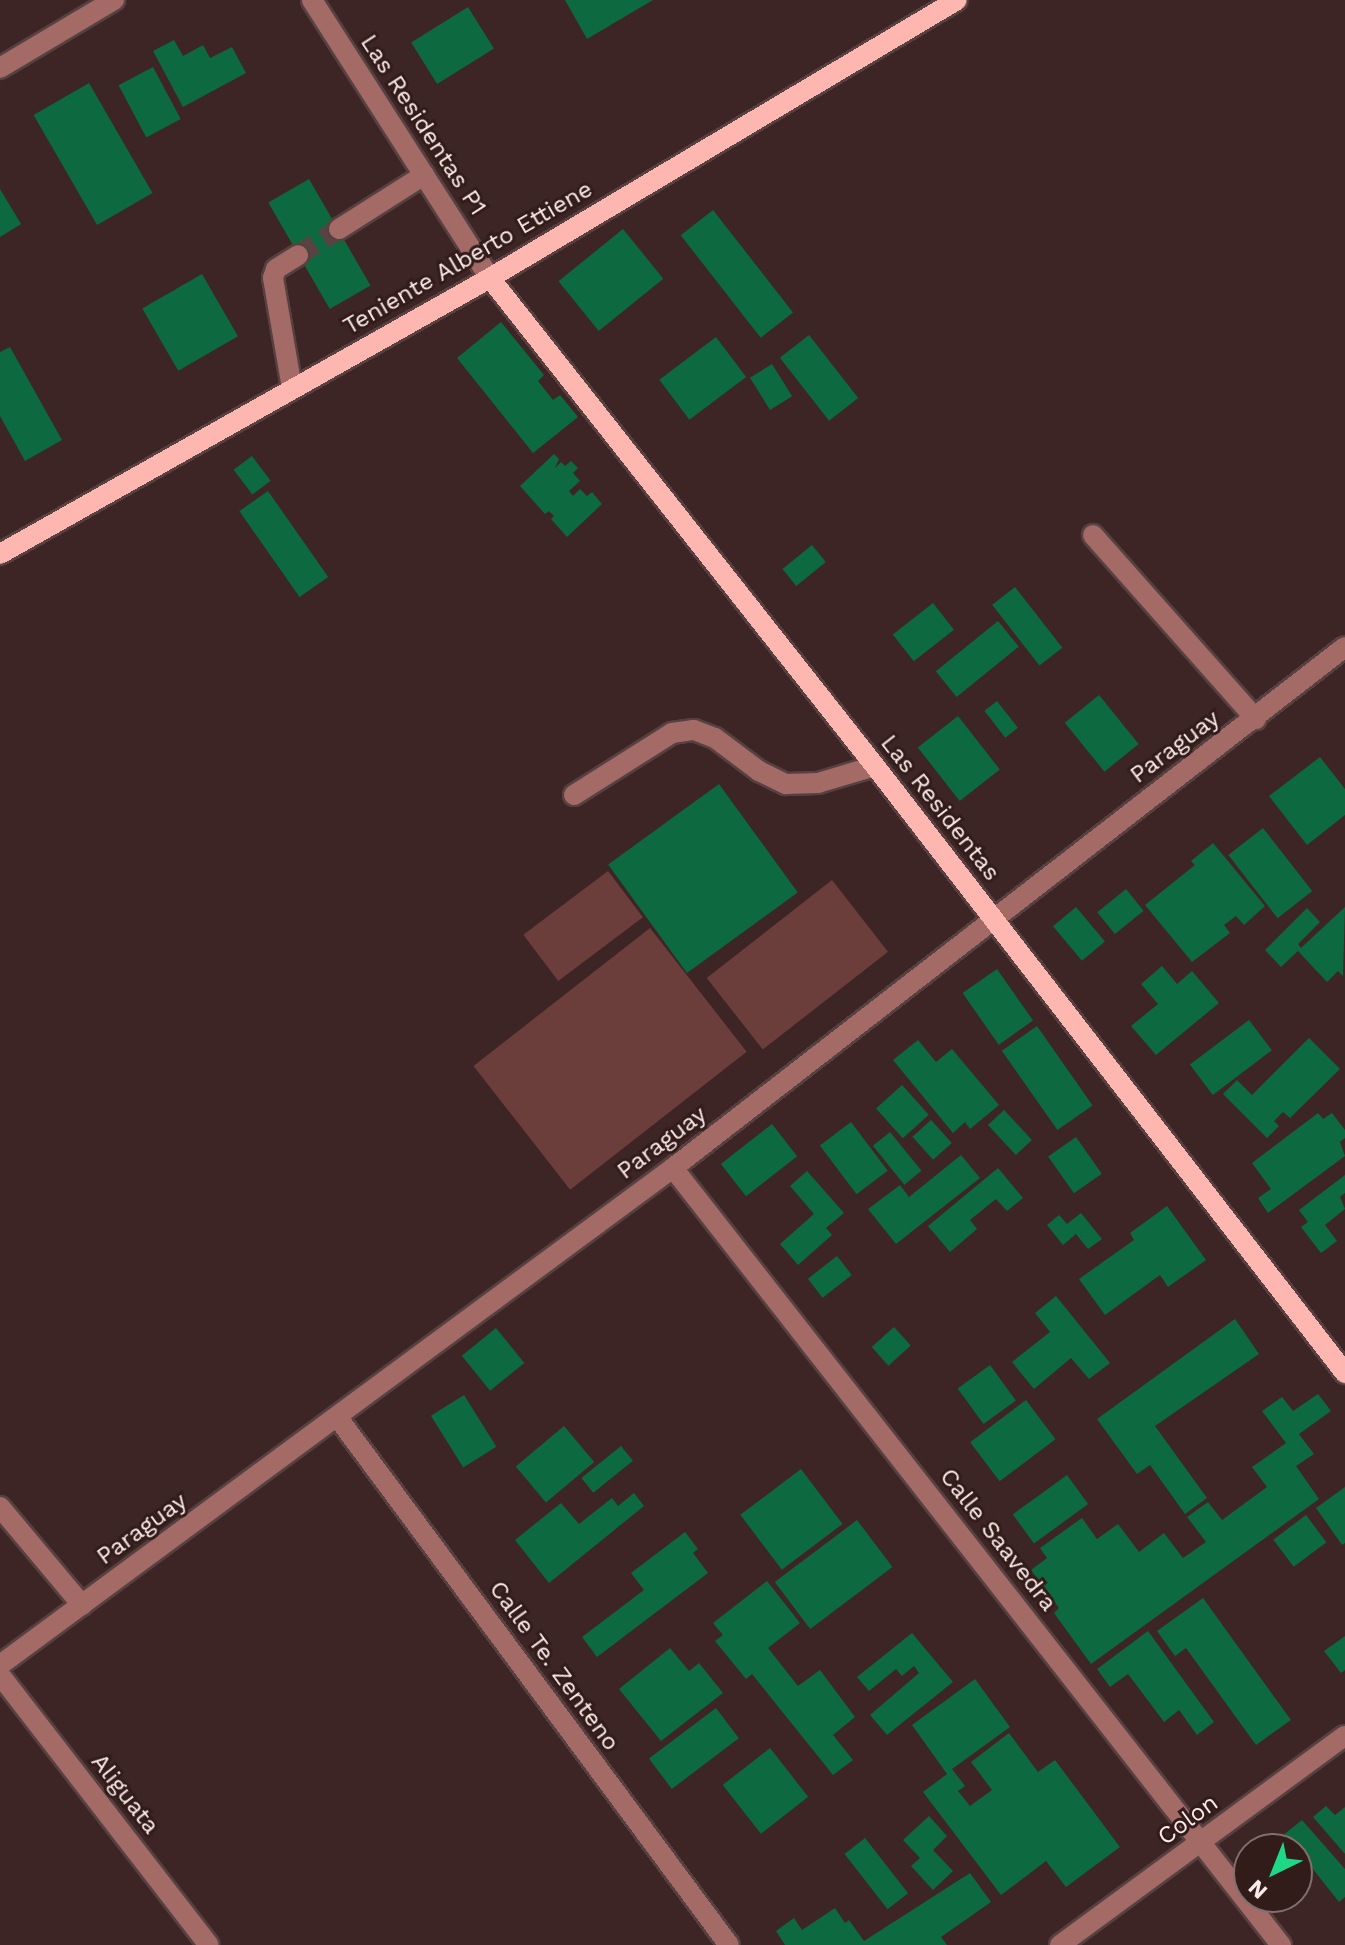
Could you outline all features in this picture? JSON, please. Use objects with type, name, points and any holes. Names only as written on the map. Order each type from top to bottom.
[{"type":"main road","name":"Teniente Alberto Ettiene","points":[[0,554],[490,278],[957,0]]},
{"type":"main road","name":"Las Residentas","points":[[490,278],[875,766],[1345,1373]]},
{"type":"street","points":[[0,68],[114,0]]},
{"type":"street","name":"Las Residentas P1","points":[[312,0],[490,278]]},
{"type":"street","points":[[339,229],[424,175]]},
{"type":"street","points":[[292,388],[273,278],[276,269],[298,255]]},
{"type":"street","points":[[1093,535],[1256,719]]},
{"type":"street","name":"Paraguay","points":[[0,1665],[673,1168],[1345,647]]},
{"type":"street","points":[[574,795],[672,733],[694,730],[715,738],[759,771],[786,784],[818,783],[875,766]]},
{"type":"street","name":"Calle Saavedra","points":[[673,1168],[1281,1945]]},
{"type":"street","name":"Calle Te. Zenteno","points":[[338,1418],[729,1945]]},
{"type":"street","points":[[0,1507],[82,1605]]},
{"type":"street","name":"Aliguata","points":[[0,1675],[209,1945]]},
{"type":"street","name":"Colon","points":[[1060,1945],[1345,1736]]},
{"type":"shaded area","points":[[608,871],[643,917],[558,981],[523,935]]},
{"type":"shaded area","points":[[832,880],[888,952],[763,1050],[707,978]]},
{"type":"shaded area","points":[[650,928],[747,1052],[570,1190],[473,1066]]},
{"type":"building","points":[[565,0],[653,0],[587,39]]},
{"type":"building","points":[[468,7],[494,49],[437,84],[411,43]]},
{"type":"building","points":[[174,40],[183,56],[203,45],[210,58],[232,47],[246,73],[183,107],[153,51]]},
{"type":"building","points":[[153,67],[181,119],[146,137],[119,85]]},
{"type":"building","points":[[89,83],[153,193],[97,225],[34,115]]},
{"type":"building","points":[[309,179],[370,286],[330,309],[268,203]]},
{"type":"building","points":[[0,189],[21,224],[0,237]]},
{"type":"building","points":[[713,210],[793,312],[761,338],[681,235]]},
{"type":"building","points":[[623,229],[663,279],[599,331],[558,281]]},
{"type":"building","points":[[202,274],[238,336],[178,371],[142,308]]},
{"type":"building","points":[[501,322],[544,375],[538,381],[553,400],[560,395],[578,417],[533,453],[457,358]]},
{"type":"building","points":[[809,335],[858,398],[829,421],[780,358]]},
{"type":"building","points":[[716,337],[746,377],[689,420],[659,380]]},
{"type":"building","points":[[10,347],[62,440],[25,461],[0,416],[0,352]]},
{"type":"building","points":[[772,364],[792,396],[770,410],[750,378]]},
{"type":"building","points":[[554,454],[559,459],[555,468],[561,462],[565,466],[571,461],[578,468],[573,473],[580,481],[569,491],[573,496],[580,489],[587,496],[592,492],[602,504],[567,537],[551,519],[554,516],[549,511],[545,514],[520,486]]},
{"type":"building","points":[[252,456],[271,481],[252,495],[234,470]]},
{"type":"building","points":[[268,491],[328,577],[300,597],[239,511]]},
{"type":"building","points":[[812,545],[826,562],[796,586],[782,569]]},
{"type":"building","points":[[1015,587],[1062,648],[1040,666],[992,605]]},
{"type":"building","points":[[933,603],[954,630],[914,661],[893,634]]},
{"type":"building","points":[[998,621],[1019,647],[957,697],[936,671]]},
{"type":"building","points":[[1099,695],[1139,744],[1104,772],[1065,723]]},
{"type":"building","points":[[997,701],[1018,728],[1005,738],[984,711]]},
{"type":"building","points":[[958,716],[1000,770],[960,801],[918,747]]},
{"type":"building","points":[[1320,757],[1345,789],[1345,815],[1307,845],[1269,796]]},
{"type":"building","points":[[719,784],[798,892],[687,973],[608,865]]},
{"type":"building","points":[[1263,828],[1312,891],[1278,918],[1228,855]]},
{"type":"building","points":[[1213,843],[1265,906],[1244,925],[1236,916],[1224,925],[1230,933],[1192,962],[1145,905],[1195,865],[1191,861]]},
{"type":"building","points":[[1126,889],[1144,911],[1115,934],[1097,912]]},
{"type":"building","points":[[1076,907],[1105,941],[1082,961],[1053,926]]},
{"type":"building","points":[[1345,907],[1343,976],[1338,971],[1327,982],[1298,951],[1281,967],[1265,950],[1307,908],[1320,922],[1298,944],[1301,948]]},
{"type":"building","points":[[1162,966],[1177,984],[1192,971],[1219,1003],[1156,1055],[1131,1026],[1158,1004],[1141,984]]},
{"type":"building","points":[[997,969],[1033,1021],[999,1045],[963,993]]},
{"type":"building","points":[[1249,1020],[1272,1050],[1213,1095],[1190,1065]]},
{"type":"building","points":[[1037,1026],[1093,1105],[1057,1130],[1002,1051]]},
{"type":"building","points":[[1309,1038],[1340,1069],[1290,1118],[1283,1112],[1274,1121],[1279,1126],[1267,1138],[1223,1094],[1237,1080],[1252,1095]]},
{"type":"building","points":[[918,1040],[936,1062],[952,1049],[999,1105],[970,1129],[965,1122],[953,1133],[893,1060]]},
{"type":"building","points":[[902,1085],[929,1115],[903,1138],[876,1108]]},
{"type":"building","points":[[1004,1110],[1032,1140],[1016,1155],[988,1125]]},
{"type":"building","points":[[1318,1113],[1323,1119],[1332,1113],[1345,1130],[1345,1138],[1340,1142],[1345,1156],[1268,1213],[1258,1198],[1271,1189],[1252,1163]]},
{"type":"building","points":[[931,1120],[952,1143],[933,1160],[912,1137]]},
{"type":"building","points":[[851,1122],[888,1171],[857,1194],[820,1145]]},
{"type":"building","points":[[772,1124],[797,1156],[746,1196],[721,1164]]},
{"type":"building","points":[[890,1132],[921,1171],[904,1185],[873,1146]]},
{"type":"building","points":[[1076,1137],[1102,1174],[1074,1193],[1048,1157]]},
{"type":"building","points":[[961,1155],[980,1178],[896,1244],[868,1209],[900,1185],[909,1197]]},
{"type":"building","points":[[998,1168],[1023,1198],[1007,1211],[996,1199],[970,1220],[977,1229],[950,1252],[928,1226]]},
{"type":"building","points":[[807,1171],[844,1213],[826,1228],[832,1235],[798,1265],[780,1244],[814,1214],[790,1186]]},
{"type":"building","points":[[1345,1175],[1345,1193],[1340,1197],[1345,1209],[1325,1225],[1337,1241],[1321,1253],[1301,1227],[1308,1222],[1299,1210]]},
{"type":"building","points":[[1167,1206],[1206,1260],[1168,1287],[1160,1275],[1105,1315],[1079,1279],[1134,1240],[1130,1233]]},
{"type":"building","points":[[1081,1213],[1102,1239],[1088,1249],[1076,1234],[1063,1245],[1047,1225],[1059,1215],[1067,1224]]},
{"type":"building","points":[[837,1256],[852,1275],[823,1298],[808,1279]]},
{"type":"building","points":[[1056,1296],[1110,1363],[1089,1379],[1071,1358],[1034,1389],[1012,1362],[1050,1332],[1035,1313]]},
{"type":"building","points":[[1235,1319],[1259,1354],[1155,1426],[1207,1498],[1185,1514],[1150,1465],[1137,1474],[1097,1419]]},
{"type":"building","points":[[894,1327],[911,1346],[888,1366],[872,1347]]},
{"type":"building","points":[[496,1328],[524,1363],[490,1391],[462,1356]]},
{"type":"building","points":[[990,1365],[1016,1401],[984,1424],[958,1389]]},
{"type":"building","points":[[1318,1394],[1331,1411],[1299,1434],[1314,1454],[1296,1466],[1319,1499],[1091,1664],[1054,1613],[1059,1608],[1031,1570],[1047,1558],[1040,1548],[1082,1518],[1097,1539],[1118,1524],[1139,1552],[1164,1533],[1183,1558],[1206,1542],[1187,1517],[1208,1502],[1222,1520],[1267,1487],[1252,1467],[1286,1443],[1262,1411],[1282,1397],[1293,1411]]},
{"type":"building","points":[[464,1395],[496,1447],[463,1467],[431,1416]]},
{"type":"building","points":[[1026,1400],[1055,1439],[1000,1481],[970,1442]]},
{"type":"building","points":[[564,1426],[594,1462],[546,1502],[516,1466]]},
{"type":"building","points":[[621,1446],[633,1461],[593,1493],[581,1478]]},
{"type":"building","points":[[801,1469],[843,1524],[782,1570],[740,1515]]},
{"type":"building","points":[[1067,1475],[1088,1504],[1034,1544],[1013,1514]]},
{"type":"building","points":[[1345,1487],[1345,1543],[1342,1545],[1316,1508]]},
{"type":"building","points":[[634,1493],[644,1506],[549,1583],[515,1540],[561,1503],[579,1524],[612,1498],[618,1506]]},
{"type":"building","points":[[1306,1515],[1326,1542],[1294,1567],[1273,1540]]},
{"type":"building","points":[[857,1520],[893,1567],[810,1629],[775,1582]]},
{"type":"building","points":[[685,1532],[698,1549],[693,1553],[708,1573],[597,1657],[582,1637],[644,1590],[631,1573]]},
{"type":"building","points":[[767,1581],[800,1623],[768,1648],[798,1686],[820,1670],[855,1717],[833,1735],[853,1760],[833,1775],[752,1674],[746,1679],[715,1641],[723,1635],[713,1623]]},
{"type":"building","points":[[1203,1598],[1291,1720],[1256,1745],[1186,1648],[1175,1656],[1157,1631]]},
{"type":"building","points":[[1148,1631],[1214,1722],[1197,1735],[1179,1710],[1164,1722],[1128,1674],[1110,1687],[1097,1669]]},
{"type":"building","points":[[912,1633],[953,1682],[887,1735],[870,1715],[919,1673],[914,1666],[902,1676],[896,1669],[869,1691],[857,1677]]},
{"type":"building","points":[[1345,1636],[1345,1670],[1341,1673],[1324,1651]]},
{"type":"building","points":[[670,1648],[689,1671],[699,1663],[723,1693],[661,1741],[619,1689]]},
{"type":"building","points":[[975,1679],[1010,1727],[952,1769],[965,1786],[958,1791],[970,1806],[992,1790],[971,1762],[1009,1733],[1038,1772],[1055,1760],[1120,1847],[1066,1887],[1046,1861],[1001,1895],[923,1792],[947,1774],[912,1725]]},
{"type":"building","points":[[716,1708],[739,1738],[672,1789],[649,1759]]},
{"type":"building","points":[[770,1748],[808,1797],[761,1834],[723,1785]]},
{"type":"building","points":[[1326,1806],[1335,1815],[1345,1807],[1345,1854],[1313,1817]]},
{"type":"building","points":[[929,1816],[947,1836],[933,1850],[953,1871],[933,1890],[911,1866],[920,1858],[903,1840]]},
{"type":"building","points":[[1302,1820],[1345,1869],[1345,1897],[1339,1902],[1313,1869],[1313,1833],[1286,1833]]},
{"type":"building","points":[[865,1838],[908,1893],[888,1909],[845,1854]]},
{"type":"building","points":[[970,1873],[991,1902],[941,1937],[947,1945],[785,1945],[776,1931],[794,1918],[802,1930],[835,1908],[845,1923],[849,1920],[864,1941]]},
{"type":"tunnel","points":[[298,255],[339,229]]}]
